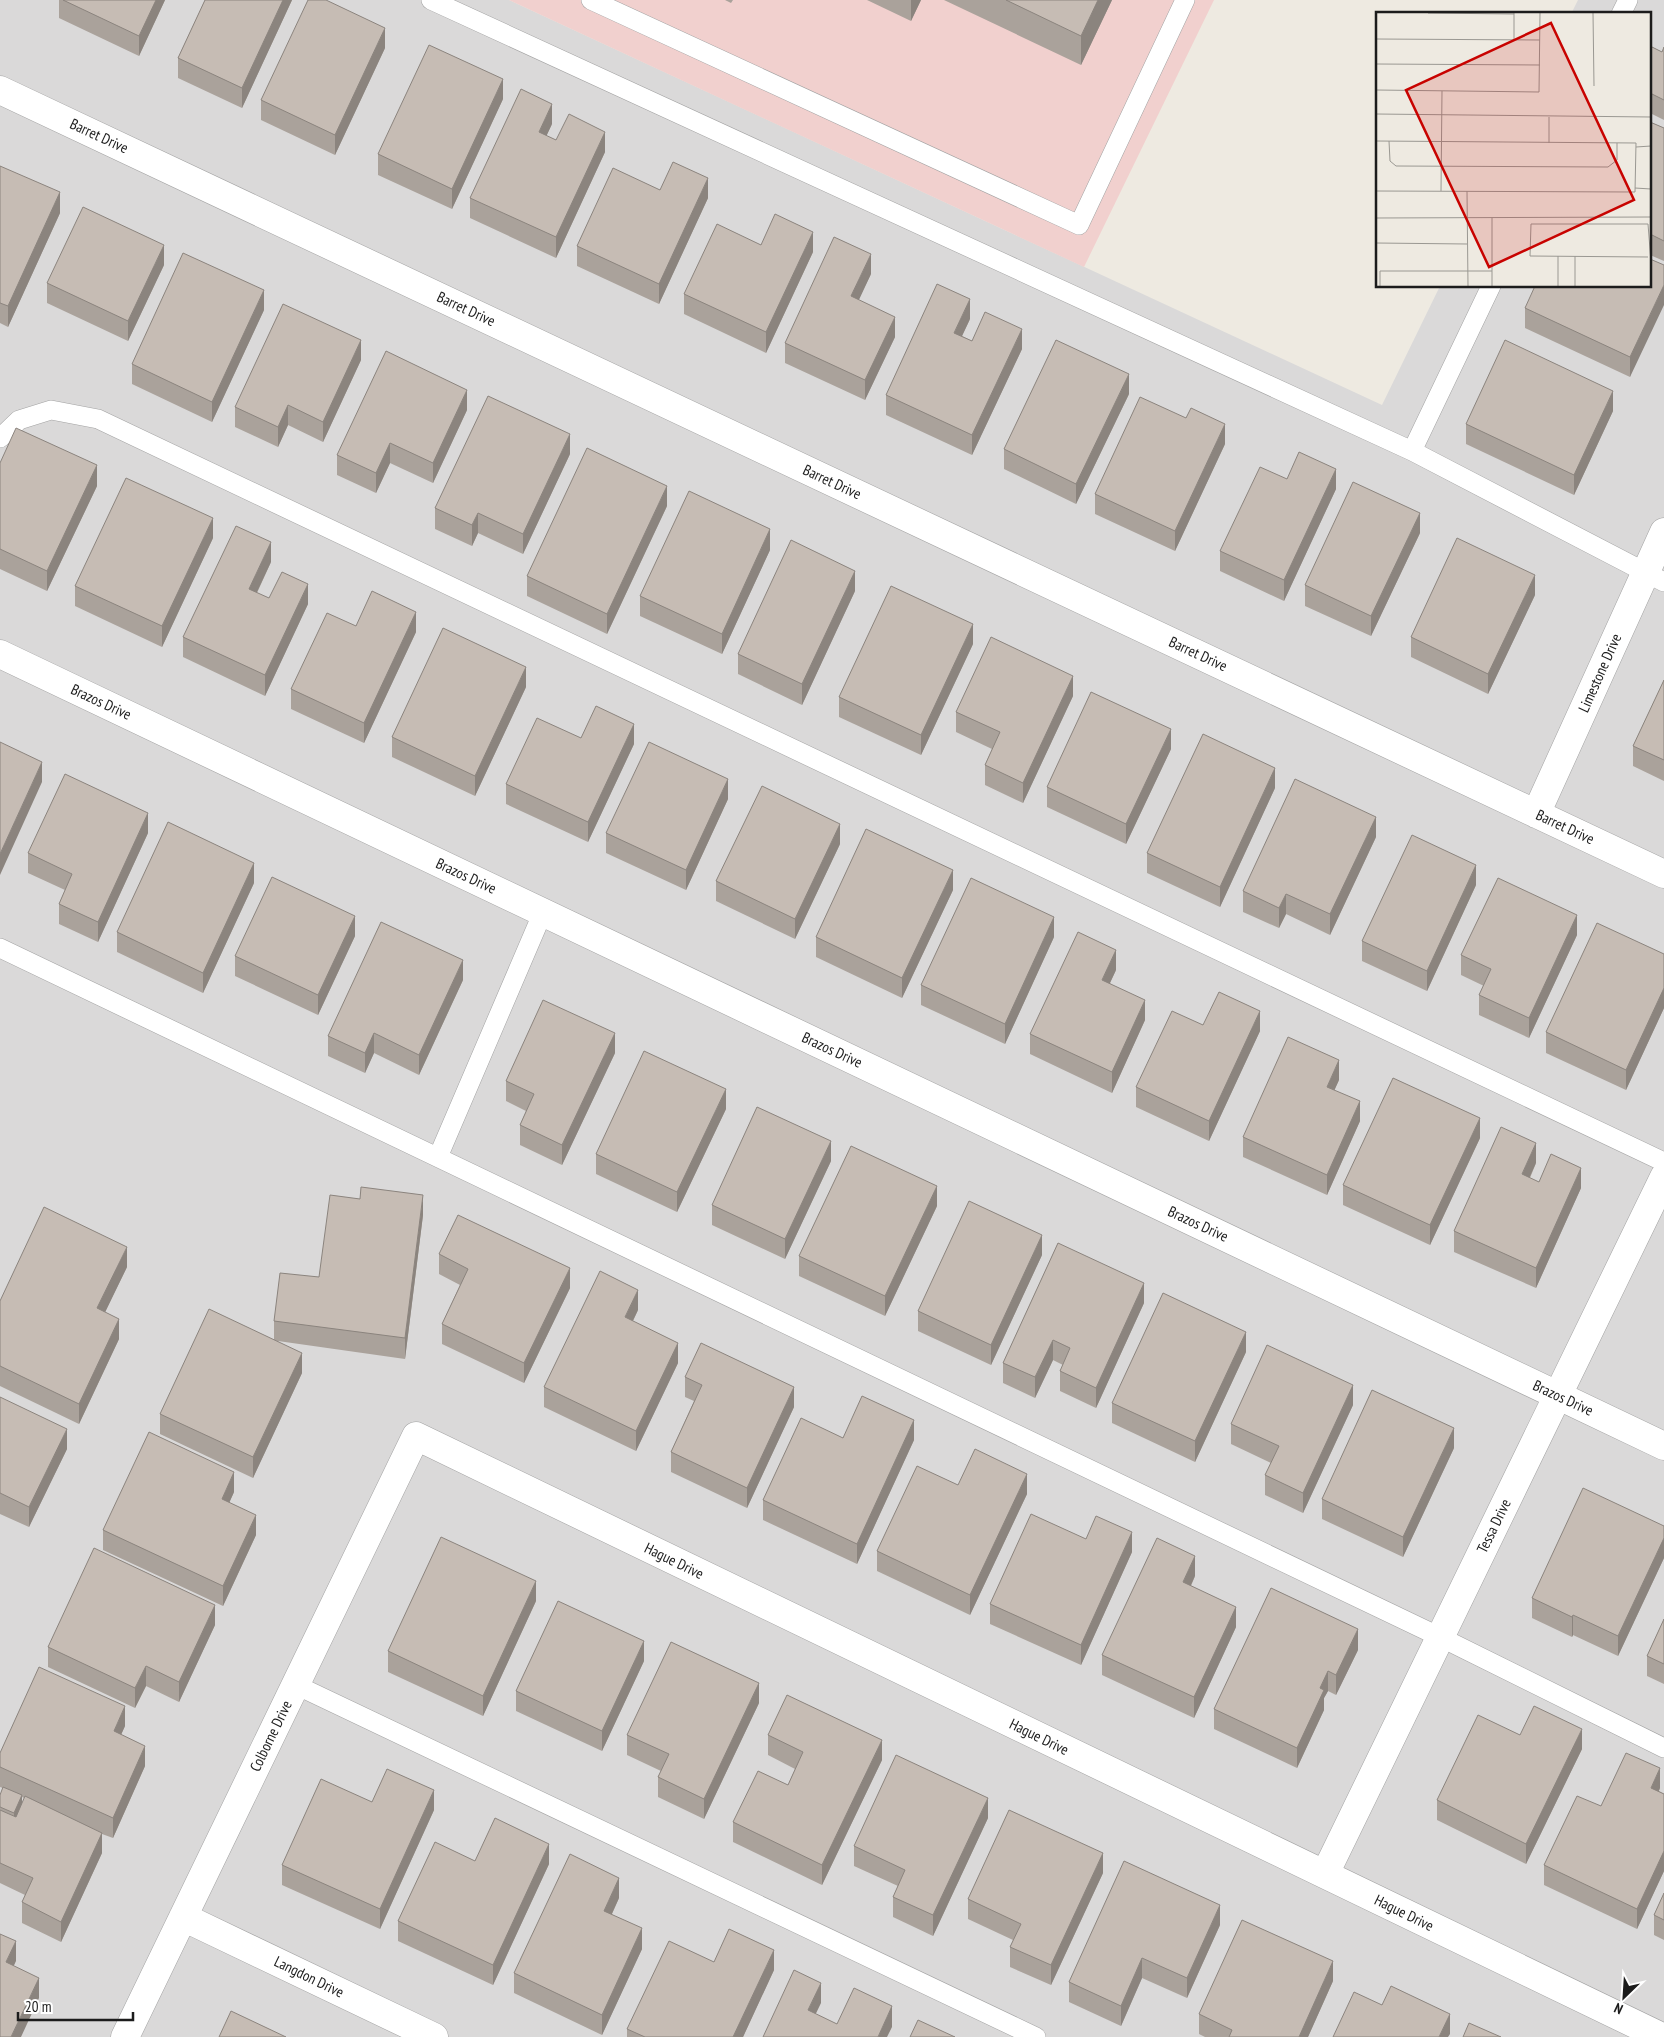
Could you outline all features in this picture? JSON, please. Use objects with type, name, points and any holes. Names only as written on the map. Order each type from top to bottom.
[{"type":"street","name":"Barret Drive","points":[[0,90],[1664,874]]},
{"type":"street","name":"Limestone Drive","points":[[1536,814],[1655,578],[1664,532]]},
{"type":"street","name":"Brazos Drive","points":[[0,654],[1664,1446]]},
{"type":"street","name":"Tessa Drive","points":[[1325,1874],[1664,1177]]},
{"type":"street","name":"Colborne Drive","points":[[125,2037],[416,1436]]},
{"type":"street","name":"Hague Drive","points":[[416,1436],[1662,2037]]},
{"type":"street","name":"Langdon Drive","points":[[183,1917],[431,2036]]},
{"type":"lane","points":[[431,0],[1412,451],[1655,578]]},
{"type":"lane","points":[[591,0],[1079,224],[1185,0]]},
{"type":"lane","points":[[1622,12],[1628,0]]},
{"type":"lane","points":[[1412,451],[1490,288]]},
{"type":"lane","points":[[0,438],[19,420],[51,410],[98,419],[1664,1162]]},
{"type":"lane","points":[[438,1157],[543,912]]},
{"type":"lane","points":[[0,948],[1440,1637],[1664,1748]]},
{"type":"lane","points":[[296,1685],[1036,2037]]},
{"type":"shaded area","points":[[0,0],[509,0],[1382,405],[1439,288],[1652,288],[1652,12],[1572,12],[1578,0],[1664,0],[1664,2037],[0,2037]]},
{"type":"shaded area","points":[[509,0],[1214,0],[1084,267]]},
{"type":"building","points":[[63,0],[156,0],[139,36]]},
{"type":"building","points":[[205,0],[283,0],[242,88],[178,58]]},
{"type":"building","points":[[308,0],[326,0],[385,28],[335,135],[261,100]]},
{"type":"building","points":[[1006,0],[1098,0],[1081,36]]},
{"type":"building","points":[[429,45],[503,79],[452,189],[378,154]]},
{"type":"building","points":[[1652,47],[1662,52],[1664,47],[1664,100],[1652,94]]},
{"type":"building","points":[[521,89],[552,104],[539,132],[556,140],[569,114],[605,132],[556,237],[470,198]]},
{"type":"building","points":[[1652,123],[1664,128],[1664,241],[1652,235]]},
{"type":"building","points":[[673,162],[708,178],[659,284],[577,246],[613,168],[660,190]]},
{"type":"building","points":[[0,166],[60,192],[8,306],[0,303]]},
{"type":"building","points":[[83,207],[164,245],[128,321],[47,283]]},
{"type":"building","points":[[775,214],[813,232],[766,332],[684,294],[717,224],[761,245]]},
{"type":"building","points":[[834,237],[871,254],[851,296],[895,317],[865,380],[785,343]]},
{"type":"building","points":[[183,253],[264,290],[212,402],[132,364]]},
{"type":"building","points":[[1652,260],[1664,265],[1664,285],[1630,357],[1525,308],[1534,288],[1652,288]]},
{"type":"building","points":[[937,284],[970,299],[954,333],[972,341],[985,312],[1022,329],[972,435],[886,395]]},
{"type":"building","points":[[283,304],[361,340],[323,422],[288,405],[278,427],[235,407]]},
{"type":"building","points":[[1056,340],[1129,374],[1076,484],[1004,449]]},
{"type":"building","points":[[1505,340],[1613,391],[1574,475],[1466,424]]},
{"type":"building","points":[[386,351],[467,390],[433,463],[390,443],[376,473],[337,455]]},
{"type":"building","points":[[488,396],[570,434],[523,534],[478,513],[472,525],[435,508]]},
{"type":"building","points":[[1140,397],[1186,418],[1191,408],[1225,424],[1175,531],[1095,494]]},
{"type":"building","points":[[16,428],[97,465],[47,571],[0,549],[0,463]]},
{"type":"building","points":[[587,448],[667,486],[607,614],[527,576]]},
{"type":"building","points":[[1299,452],[1336,469],[1284,580],[1220,551],[1260,467],[1287,479]]},
{"type":"building","points":[[126,478],[213,518],[162,626],[75,586]]},
{"type":"building","points":[[1353,482],[1420,513],[1371,616],[1305,585]]},
{"type":"building","points":[[689,491],[770,529],[722,634],[640,596]]},
{"type":"building","points":[[236,526],[271,542],[249,589],[269,598],[282,572],[308,584],[265,675],[183,637]]},
{"type":"building","points":[[1457,538],[1535,575],[1488,674],[1411,637]]},
{"type":"building","points":[[791,540],[855,571],[802,684],[738,654]]},
{"type":"building","points":[[891,586],[973,624],[921,735],[839,697]]},
{"type":"building","points":[[372,591],[416,612],[364,723],[291,689],[327,613],[356,626]]},
{"type":"building","points":[[443,628],[526,667],[475,776],[392,737]]},
{"type":"building","points":[[991,637],[1073,676],[1023,783],[985,765],[1000,732],[956,712]]},
{"type":"building","points":[[1664,680],[1664,760],[1633,746]]},
{"type":"building","points":[[1091,692],[1171,729],[1126,824],[1047,787]]},
{"type":"building","points":[[596,706],[634,724],[588,822],[506,784],[537,718],[581,738]]},
{"type":"building","points":[[1203,734],[1275,768],[1220,887],[1147,853]]},
{"type":"building","points":[[0,742],[42,762],[0,854]]},
{"type":"building","points":[[649,742],[728,779],[686,870],[606,833]]},
{"type":"building","points":[[65,774],[148,813],[98,922],[59,904],[72,874],[28,853]]},
{"type":"building","points":[[1295,779],[1376,817],[1330,914],[1286,894],[1279,908],[1243,891]]},
{"type":"building","points":[[762,786],[840,824],[795,919],[716,881]]},
{"type":"building","points":[[168,822],[254,863],[203,973],[117,932]]},
{"type":"building","points":[[866,829],[953,870],[902,978],[816,937]]},
{"type":"building","points":[[1412,835],[1476,865],[1427,971],[1362,941]]},
{"type":"building","points":[[272,877],[355,916],[318,995],[235,956]]},
{"type":"building","points":[[971,878],[1054,917],[1005,1024],[921,985]]},
{"type":"building","points":[[1498,878],[1577,915],[1529,1018],[1479,995],[1491,969],[1461,955]]},
{"type":"building","points":[[381,922],[463,960],[419,1055],[374,1033],[365,1053],[328,1036]]},
{"type":"building","points":[[1597,923],[1664,954],[1664,988],[1626,1070],[1546,1032]]},
{"type":"building","points":[[1078,932],[1116,950],[1102,980],[1145,1000],[1112,1072],[1030,1034]]},
{"type":"building","points":[[1219,992],[1260,1011],[1209,1121],[1136,1087],[1172,1011],[1203,1025]]},
{"type":"building","points":[[543,1000],[615,1033],[562,1145],[520,1125],[534,1094],[506,1081]]},
{"type":"building","points":[[1288,1037],[1339,1060],[1327,1087],[1360,1101],[1327,1175],[1243,1137]]},
{"type":"building","points":[[644,1051],[726,1089],[677,1192],[596,1154]]},
{"type":"building","points":[[1393,1078],[1480,1118],[1430,1225],[1343,1185]]},
{"type":"building","points":[[757,1107],[831,1141],[785,1239],[712,1205]]},
{"type":"building","points":[[1501,1127],[1536,1143],[1522,1174],[1539,1182],[1551,1154],[1581,1168],[1536,1268],[1454,1231]]},
{"type":"building","points":[[851,1146],[937,1186],[885,1296],[799,1256]]},
{"type":"building","points":[[361,1187],[423,1195],[405,1338],[274,1321],[280,1273],[319,1277],[330,1195],[360,1199]]},
{"type":"building","points":[[969,1201],[1042,1235],[991,1345],[918,1311]]},
{"type":"building","points":[[44,1207],[127,1247],[97,1308],[119,1319],[79,1404],[0,1366],[0,1301]]},
{"type":"building","points":[[458,1215],[570,1268],[524,1363],[442,1324],[468,1269],[439,1254]]},
{"type":"building","points":[[1058,1243],[1144,1283],[1096,1388],[1060,1371],[1070,1348],[1053,1340],[1035,1377],[1003,1363]]},
{"type":"building","points":[[600,1271],[638,1290],[625,1317],[678,1343],[636,1431],[544,1387]]},
{"type":"building","points":[[1163,1293],[1246,1332],[1195,1441],[1112,1403]]},
{"type":"building","points":[[209,1309],[302,1353],[253,1457],[160,1414]]},
{"type":"building","points":[[701,1343],[794,1387],[747,1488],[671,1452],[702,1385],[685,1377]]},
{"type":"building","points":[[1267,1345],[1353,1385],[1303,1493],[1265,1475],[1279,1446],[1231,1424]]},
{"type":"building","points":[[1372,1390],[1454,1428],[1403,1537],[1322,1499]]},
{"type":"building","points":[[862,1396],[914,1420],[857,1544],[763,1500],[801,1418],[843,1438]]},
{"type":"building","points":[[0,1397],[67,1429],[29,1507],[0,1493]]},
{"type":"building","points":[[149,1432],[234,1472],[222,1499],[256,1515],[223,1586],[103,1530]]},
{"type":"building","points":[[975,1449],[1027,1474],[970,1595],[877,1551],[917,1466],[958,1485]]},
{"type":"building","points":[[1583,1488],[1664,1526],[1664,1538],[1618,1636],[1532,1598]]},
{"type":"building","points":[[1031,1514],[1086,1539],[1096,1516],[1132,1532],[1081,1645],[990,1604]]},
{"type":"building","points":[[441,1537],[536,1581],[483,1696],[388,1651]]},
{"type":"building","points":[[1157,1538],[1195,1556],[1183,1582],[1236,1607],[1194,1697],[1102,1655]]},
{"type":"building","points":[[94,1548],[215,1605],[179,1682],[146,1666],[135,1688],[48,1647]]},
{"type":"building","points":[[1271,1588],[1358,1629],[1336,1675],[1328,1671],[1320,1688],[1324,1690],[1297,1748],[1214,1709]]},
{"type":"building","points":[[558,1601],[644,1641],[602,1731],[516,1691]]},
{"type":"building","points":[[1664,1619],[1664,1664],[1647,1656]]},
{"type":"building","points":[[671,1642],[759,1683],[704,1799],[658,1777],[669,1754],[627,1735]]},
{"type":"building","points":[[39,1667],[125,1706],[114,1731],[145,1746],[113,1818],[0,1767],[0,1753]]},
{"type":"building","points":[[787,1695],[882,1740],[822,1865],[733,1822],[758,1771],[788,1785],[803,1752],[768,1735]]},
{"type":"building","points":[[1534,1706],[1582,1729],[1526,1844],[1437,1800],[1478,1715],[1520,1735]]},
{"type":"building","points":[[1626,1753],[1660,1768],[1651,1788],[1664,1794],[1664,1851],[1637,1909],[1544,1865],[1577,1796],[1601,1806]]},
{"type":"building","points":[[896,1755],[988,1798],[933,1915],[893,1897],[905,1870],[854,1846]]},
{"type":"building","points":[[387,1769],[434,1790],[380,1909],[282,1865],[321,1779],[372,1802]]},
{"type":"building","points":[[3,1787],[22,1795],[14,1813],[0,1807],[0,1795]]},
{"type":"building","points":[[25,1796],[102,1833],[61,1922],[22,1902],[33,1878],[0,1863],[0,1810],[16,1817]]},
{"type":"building","points":[[1009,1810],[1103,1853],[1051,1965],[1010,1947],[1021,1924],[968,1899]]},
{"type":"building","points":[[495,1818],[549,1844],[493,1965],[398,1921],[435,1842],[475,1861]]},
{"type":"building","points":[[570,1854],[619,1878],[604,1911],[642,1928],[602,2015],[514,1973]]},
{"type":"building","points":[[1124,1861],[1220,1905],[1187,1978],[1142,1958],[1121,2006],[1069,1982]]},
{"type":"building","points":[[1664,1893],[1664,1920],[1654,1915]]},
{"type":"building","points":[[1242,1920],[1333,1961],[1299,2037],[1229,2037],[1232,2030],[1199,2014]]},
{"type":"building","points":[[729,1929],[774,1950],[733,2037],[645,2037],[627,2029],[669,1941],[714,1962]]},
{"type":"building","points":[[0,1934],[16,1941],[6,1962],[39,1978],[11,2037],[0,2037]]},
{"type":"building","points":[[794,1970],[821,1983],[808,2010],[837,2024],[854,1988],[892,2006],[878,2037],[763,2037]]},
{"type":"building","points":[[1391,1986],[1450,2014],[1439,2037],[1333,2037],[1354,1992],[1382,2005]]},
{"type":"building","points":[[231,2011],[286,2037],[219,2037]]},
{"type":"building","points":[[918,2020],[955,2037],[910,2037]]},
{"type":"building","points":[[1469,2023],[1501,2037],[1463,2037]]}]
